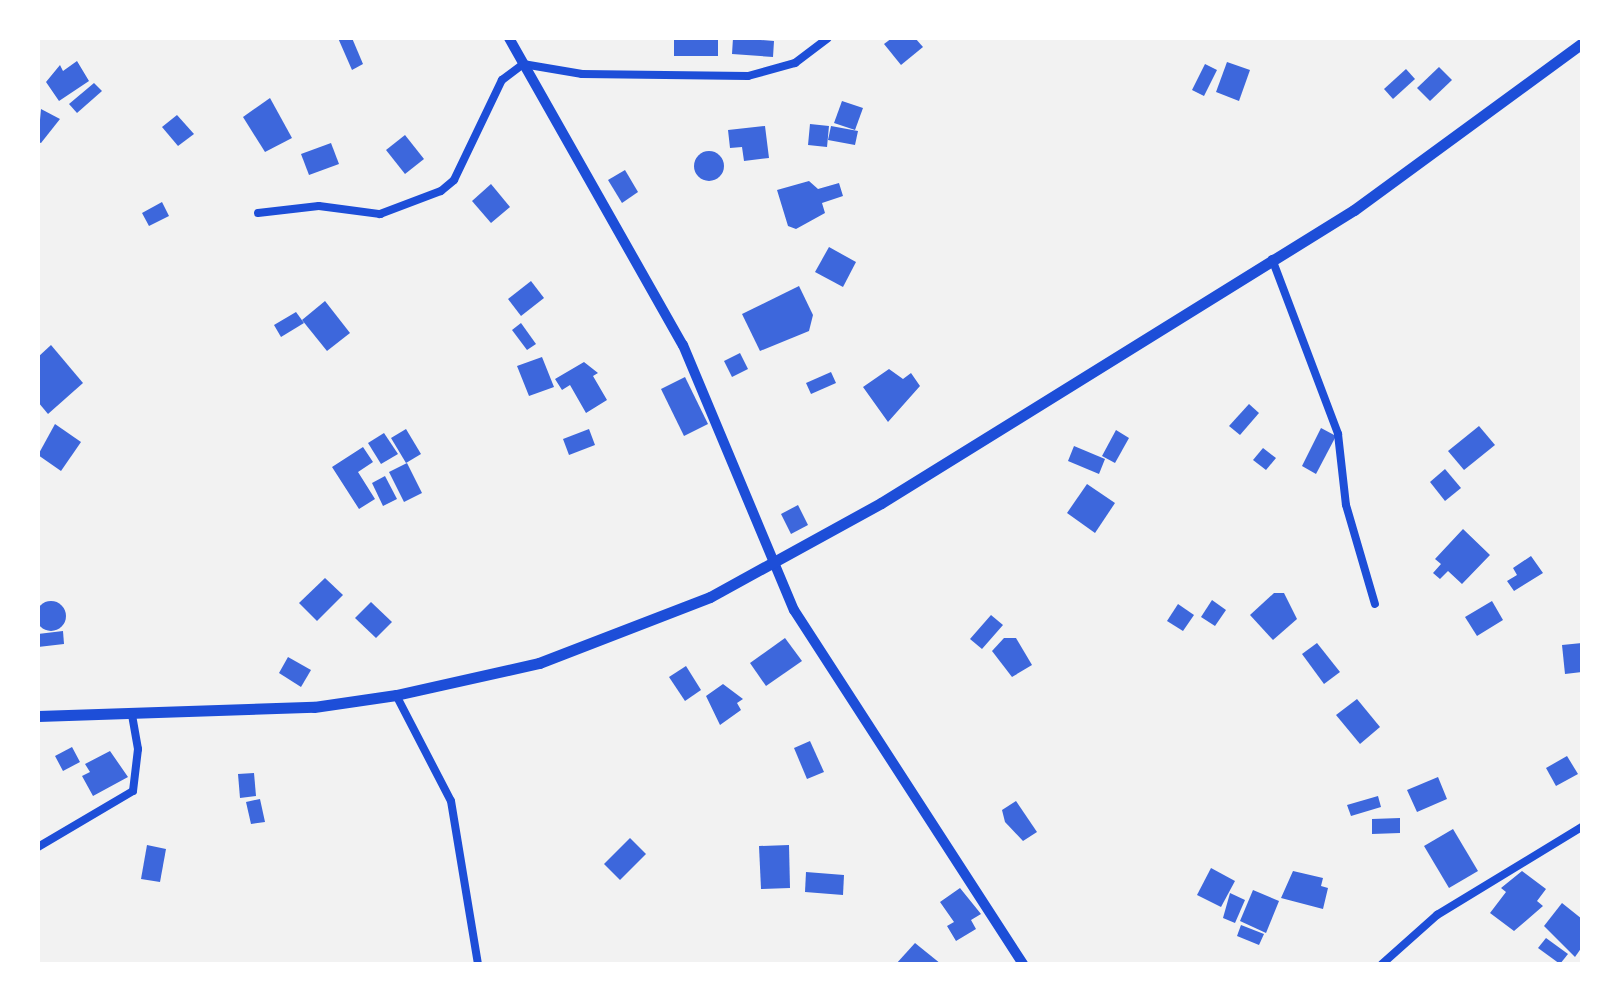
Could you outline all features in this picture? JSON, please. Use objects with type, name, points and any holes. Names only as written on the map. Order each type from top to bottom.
[{"type":"main road","points":[[38,716],[314,707],[396,695],[539,663],[710,597],[778,563],[1272,259],[1478,124],[1581,46]]},
{"type":"street","points":[[510,38],[683,345],[829,671],[1023,964]]},
{"type":"street","points":[[258,212],[319,206],[380,214],[440,190],[454,180],[502,80],[523,64],[582,74],[748,76],[795,63],[828,38]]},
{"type":"street","points":[[1272,259],[1338,434],[1346,505],[1374,604]]},
{"type":"street","points":[[396,695],[443,775],[478,964]]},
{"type":"street","points":[[38,847],[133,792],[138,749],[132,714]]},
{"type":"street","points":[[1382,964],[1437,914],[1582,826]]},
{"type":"building","points":[[338,38],[352,38],[363,64],[352,70]]},
{"type":"building","points":[[674,38],[718,38],[718,56],[674,56]]},
{"type":"building","points":[[733,38],[774,41],[773,57],[732,54]]},
{"type":"building","points":[[892,38],[915,38],[923,47],[901,65],[884,44]]},
{"type":"building","points":[[77,61],[89,81],[59,101],[46,82],[60,65],[63,71]]},
{"type":"building","points":[[1227,62],[1250,70],[1239,101],[1216,92]]},
{"type":"building","points":[[1205,64],[1217,70],[1204,96],[1192,90]]},
{"type":"building","points":[[1439,67],[1452,80],[1430,101],[1417,88]]},
{"type":"building","points":[[1406,69],[1415,79],[1393,99],[1384,89]]},
{"type":"building","points":[[94,83],[102,91],[77,113],[69,104]]},
{"type":"building","points":[[270,98],[292,138],[265,152],[243,117]]},
{"type":"building","points":[[842,101],[863,108],[855,130],[834,123]]},
{"type":"building","points":[[41,109],[60,119],[41,143],[38,142]]},
{"type":"building","points":[[177,115],[194,134],[178,146],[162,127]]},
{"type":"building","points":[[810,124],[829,126],[827,147],[808,145]]},
{"type":"building","points":[[765,126],[769,158],[744,161],[742,147],[730,148],[728,130]]},
{"type":"building","points":[[831,126],[858,131],[855,145],[828,140]]},
{"type":"building","points":[[405,135],[424,159],[405,174],[386,150]]},
{"type":"building","points":[[331,143],[339,164],[309,175],[301,154]]},
{"type":"building","points":[[709,151],[720,155],[724,166],[720,177],[709,181],[698,177],[694,166],[698,155]]},
{"type":"building","points":[[625,170],[638,192],[622,203],[608,180]]},
{"type":"building","points":[[809,181],[818,189],[839,183],[843,196],[822,203],[825,213],[796,229],[788,226],[777,190]]},
{"type":"building","points":[[491,184],[510,207],[491,223],[472,201]]},
{"type":"building","points":[[162,202],[169,216],[149,226],[142,213]]},
{"type":"building","points":[[829,247],[856,262],[843,287],[815,272]]},
{"type":"building","points":[[531,281],[544,298],[521,316],[508,299]]},
{"type":"building","points":[[799,286],[813,315],[809,331],[760,351],[742,314]]},
{"type":"building","points":[[325,301],[350,333],[327,351],[302,320]]},
{"type":"building","points":[[296,312],[304,323],[281,337],[274,325]]},
{"type":"building","points":[[521,323],[536,344],[527,350],[512,330]]},
{"type":"building","points":[[51,345],[83,383],[48,414],[38,402],[38,357]]},
{"type":"building","points":[[740,353],[748,369],[732,377],[724,361]]},
{"type":"building","points":[[542,357],[554,387],[529,396],[517,366]]},
{"type":"building","points":[[584,362],[598,373],[593,376],[607,400],[586,413],[570,385],[562,390],[555,379]]},
{"type":"building","points":[[889,369],[903,379],[911,373],[920,386],[888,422],[863,387]]},
{"type":"building","points":[[831,372],[836,383],[811,394],[806,383]]},
{"type":"building","points":[[685,377],[708,424],[684,436],[661,389]]},
{"type":"building","points":[[1249,404],[1259,413],[1240,435],[1229,426]]},
{"type":"building","points":[[55,424],[81,442],[61,471],[38,455]]},
{"type":"building","points":[[1479,426],[1495,445],[1464,470],[1448,451]]},
{"type":"building","points":[[1321,428],[1336,436],[1316,474],[1302,466]]},
{"type":"building","points":[[406,429],[421,454],[406,463],[391,438]]},
{"type":"building","points":[[589,429],[595,445],[569,455],[563,439]]},
{"type":"building","points":[[1116,430],[1129,438],[1115,463],[1102,456]]},
{"type":"building","points":[[384,433],[398,454],[381,464],[368,443]]},
{"type":"building","points":[[1074,446],[1105,459],[1099,474],[1068,461]]},
{"type":"building","points":[[363,447],[373,462],[358,472],[375,499],[359,509],[332,467]]},
{"type":"building","points":[[1263,448],[1276,458],[1266,470],[1253,460]]},
{"type":"building","points":[[407,463],[422,493],[404,502],[389,472]]},
{"type":"building","points":[[1445,469],[1461,488],[1445,501],[1430,482]]},
{"type":"building","points":[[385,476],[397,499],[383,506],[372,483]]},
{"type":"building","points":[[1087,484],[1115,503],[1095,533],[1067,513]]},
{"type":"building","points":[[798,505],[808,525],[791,534],[781,514]]},
{"type":"building","points":[[1463,529],[1490,555],[1462,584],[1448,571],[1440,579],[1433,573],[1441,564],[1435,559]]},
{"type":"building","points":[[1531,556],[1543,573],[1514,591],[1507,581],[1517,575],[1513,568]]},
{"type":"building","points":[[325,578],[343,595],[317,621],[299,603]]},
{"type":"building","points":[[1274,593],[1284,593],[1297,619],[1273,640],[1250,615]]},
{"type":"building","points":[[1212,600],[1226,610],[1215,626],[1201,617]]},
{"type":"building","points":[[51,601],[62,605],[66,616],[62,627],[51,631],[40,627],[36,616],[40,605]]},
{"type":"building","points":[[1492,601],[1503,620],[1477,636],[1465,617]]},
{"type":"building","points":[[371,602],[392,622],[376,638],[355,618]]},
{"type":"building","points":[[1178,604],[1194,615],[1183,631],[1167,621]]},
{"type":"building","points":[[991,615],[1003,625],[982,649],[970,639]]},
{"type":"building","points":[[63,631],[64,644],[38,647],[38,634]]},
{"type":"building","points":[[785,638],[802,661],[766,686],[750,663]]},
{"type":"building","points":[[1004,638],[1016,638],[1032,665],[1012,677],[992,651]]},
{"type":"building","points":[[1317,643],[1340,672],[1324,684],[1302,654]]},
{"type":"building","points":[[1582,643],[1582,672],[1565,674],[1562,645]]},
{"type":"building","points":[[288,657],[311,670],[301,687],[279,673]]},
{"type":"building","points":[[686,666],[701,690],[685,701],[669,677]]},
{"type":"building","points":[[723,684],[743,699],[737,703],[741,710],[720,725],[706,696]]},
{"type":"building","points":[[1357,699],[1380,727],[1360,744],[1336,715]]},
{"type":"building","points":[[810,741],[824,772],[807,779],[794,748]]},
{"type":"building","points":[[72,747],[80,762],[63,771],[55,756]]},
{"type":"building","points":[[110,751],[128,777],[93,796],[82,776],[90,772],[85,764]]},
{"type":"building","points":[[1567,756],[1578,774],[1556,786],[1546,768]]},
{"type":"building","points":[[254,773],[256,796],[240,798],[238,774]]},
{"type":"building","points":[[1438,777],[1447,799],[1417,812],[1407,790]]},
{"type":"building","points":[[1378,796],[1381,807],[1351,816],[1347,805]]},
{"type":"building","points":[[260,799],[265,822],[251,824],[246,802]]},
{"type":"building","points":[[1016,801],[1037,832],[1023,841],[1005,822],[1002,810]]},
{"type":"building","points":[[1400,818],[1400,833],[1372,834],[1372,819]]},
{"type":"building","points":[[1453,829],[1478,871],[1449,888],[1424,846]]},
{"type":"building","points":[[630,838],[646,854],[620,880],[604,864]]},
{"type":"building","points":[[147,845],[166,849],[160,882],[141,879]]},
{"type":"building","points":[[789,845],[790,888],[761,889],[759,846]]},
{"type":"building","points":[[1211,868],[1235,881],[1221,907],[1197,895]]},
{"type":"building","points":[[1293,871],[1323,878],[1321,886],[1328,888],[1323,909],[1281,898]]},
{"type":"building","points":[[1522,871],[1546,889],[1537,901],[1543,906],[1514,931],[1490,913],[1506,892],[1501,888]]},
{"type":"building","points":[[806,872],[844,875],[843,895],[805,892]]},
{"type":"building","points":[[960,888],[981,914],[971,920],[976,929],[956,941],[947,926],[954,922],[940,902]]},
{"type":"building","points":[[1253,890],[1279,901],[1266,933],[1240,921]]},
{"type":"building","points":[[1230,893],[1245,900],[1235,923],[1223,918]]},
{"type":"building","points":[[1562,903],[1582,919],[1582,947],[1575,957],[1544,926]]},
{"type":"building","points":[[1241,925],[1264,934],[1259,945],[1237,936]]},
{"type":"building","points":[[1546,938],[1568,954],[1560,964],[1538,948]]},
{"type":"building","points":[[915,943],[941,964],[896,964]]}]
